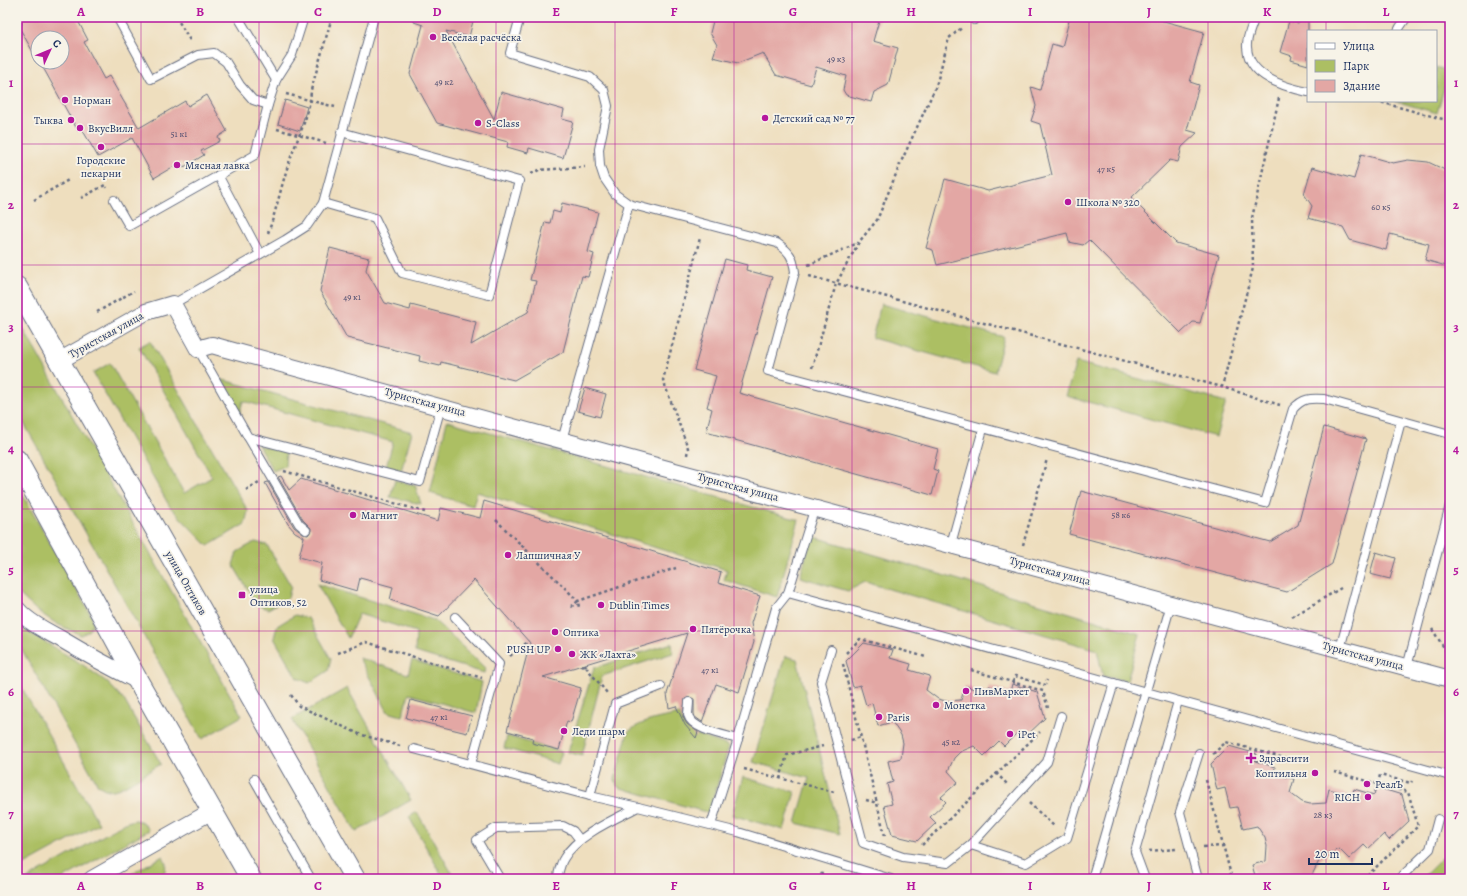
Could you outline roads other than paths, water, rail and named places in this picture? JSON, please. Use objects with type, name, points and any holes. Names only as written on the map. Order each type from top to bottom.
[{"type":"street","name":"улица Оптиков","points":[[17,287],[355,879]]},
{"type":"street","name":"Туристская улица","points":[[59,361],[146,312],[173,304]]},
{"type":"street","points":[[173,304],[198,349]]},
{"type":"street","name":"Туристская улица","points":[[198,349],[212,345],[226,348],[682,473],[1450,679]]},
{"type":"street","points":[[17,460],[138,681],[251,879]]},
{"type":"street","points":[[17,609],[22,615],[42,628],[100,662],[138,681]]},
{"type":"street","points":[[92,879],[212,811]]},
{"type":"lane","points":[[117,17],[151,79],[198,55],[214,53],[226,62],[240,85],[253,100],[268,105]]},
{"type":"lane","points":[[238,17],[276,80]]},
{"type":"lane","points":[[114,200],[129,226],[255,155],[272,90],[276,80],[292,55],[304,17]]},
{"type":"lane","points":[[173,304],[307,226],[323,203],[341,132],[374,17]]},
{"type":"lane","points":[[520,17],[510,52],[590,77],[604,90],[608,106],[599,149],[600,166],[604,178],[615,194],[629,204],[777,243],[786,250],[794,260],[795,272],[768,371],[1265,503],[1293,409],[1300,402],[1311,398],[1324,399],[1450,434]]},
{"type":"lane","points":[[1255,17],[1247,46],[1250,61],[1262,75],[1282,84],[1307,92]]},
{"type":"lane","points":[[1398,30],[1407,17]]},
{"type":"lane","points":[[323,203],[375,218],[402,273],[489,295],[519,181],[341,132]]},
{"type":"lane","points":[[218,175],[260,254]]},
{"type":"lane","points":[[562,440],[629,204]]},
{"type":"lane","points":[[198,349],[270,476],[299,524],[306,530]]},
{"type":"lane","points":[[248,437],[420,482],[441,407]]},
{"type":"lane","points":[[1340,649],[1400,421]]},
{"type":"lane","points":[[951,544],[983,429]]},
{"type":"lane","points":[[1407,667],[1450,506]]},
{"type":"lane","points":[[711,825],[776,608],[788,593],[815,508]]},
{"type":"lane","points":[[788,593],[1450,776]]},
{"type":"lane","points":[[1092,879],[1171,604]]},
{"type":"lane","points":[[455,617],[499,664],[471,764]]},
{"type":"lane","points":[[831,650],[821,682],[863,843],[903,857],[948,862],[971,845],[1047,762],[1061,716]]},
{"type":"lane","points":[[971,845],[1026,863],[1067,838],[1114,683]]},
{"type":"lane","points":[[590,796],[615,704],[662,686]]},
{"type":"lane","points":[[1145,879],[1135,852],[1178,701]]},
{"type":"lane","points":[[689,702],[688,714],[692,722],[699,728],[738,739]]},
{"type":"lane","points":[[414,749],[590,796],[711,825],[891,879]]},
{"type":"lane","points":[[1198,879],[1180,812],[1199,753]]},
{"type":"lane","points":[[254,779],[310,879]]},
{"type":"lane","points":[[557,879],[564,858],[580,840],[595,830],[638,807]]},
{"type":"lane","points":[[1398,879],[1430,849],[1438,819]]},
{"type":"lane","points":[[500,879],[477,840],[496,828],[563,826],[573,831],[580,840]]},
{"type":"place","name":"Весёлая расчёска","points":[[433,37]]},
{"type":"place","name":"Норман","points":[[65,100]]},
{"type":"place","name":"Детский сад № 77","points":[[765,118]]},
{"type":"place","name":"Тыква","points":[[71,120]]},
{"type":"place","name":"S-Class","points":[[478,123]]},
{"type":"place","name":"ВкусВилл","points":[[80,128]]},
{"type":"place","name":"Городские пекарни","points":[[101,147]]},
{"type":"place","name":"Мясная лавка","points":[[177,165]]},
{"type":"place","name":"Школа № 320","points":[[1068,202]]},
{"type":"place","name":"Магнит","points":[[353,515]]},
{"type":"place","name":"Лапшичная У","points":[[508,555]]},
{"type":"place","name":"улица Оптиков, 52","points":[[242,595]]},
{"type":"place","name":"Dublin Times","points":[[601,605]]},
{"type":"place","name":"Пятёрочка","points":[[693,629]]},
{"type":"place","name":"Оптика","points":[[555,632]]},
{"type":"place","name":"PUSH UP","points":[[558,649]]},
{"type":"place","name":"ЖК «Лахта»","points":[[572,654]]},
{"type":"place","name":"ПивМаркет","points":[[966,691]]},
{"type":"place","name":"Монетка","points":[[936,705]]},
{"type":"place","name":"Paris","points":[[879,717]]},
{"type":"place","name":"Леди шарм","points":[[564,731]]},
{"type":"place","name":"iРet","points":[[1010,734]]},
{"type":"place","name":"Здравсити","points":[[1251,758]]},
{"type":"place","name":"Коптильня","points":[[1315,773]]},
{"type":"place","name":"РеалЪ","points":[[1367,784]]},
{"type":"place","name":"RICH","points":[[1368,797]]}]
